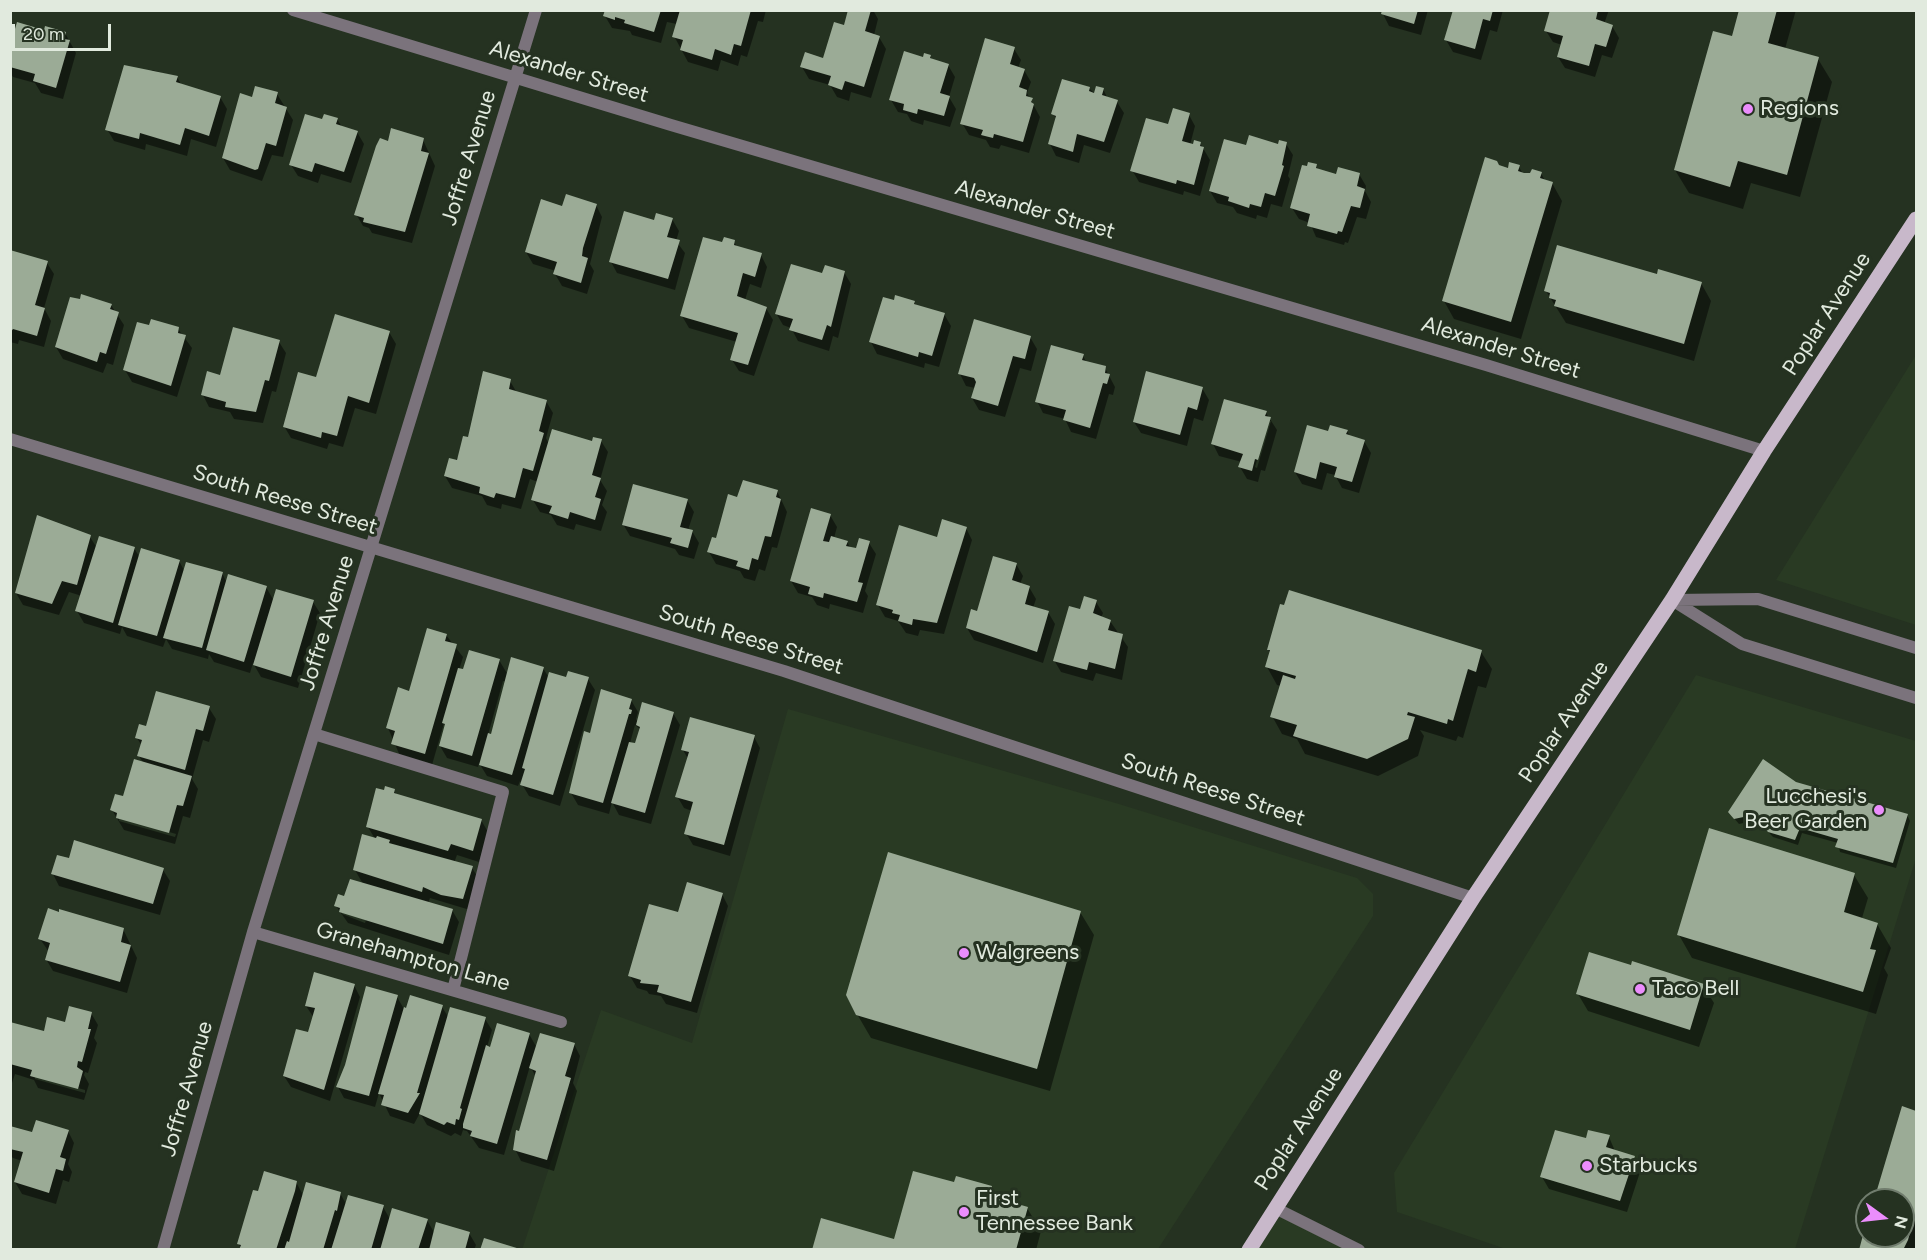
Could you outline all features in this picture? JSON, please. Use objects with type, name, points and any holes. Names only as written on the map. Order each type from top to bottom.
[{"type":"main road","name":"Poplar Avenue","points":[[1249,1250],[1473,898],[1672,600],[1764,451],[1917,219]]},
{"type":"street","name":"Alexander Street","points":[[293,10],[515,78],[1486,365],[1764,451]]},
{"type":"street","name":"Joffre Avenue","points":[[163,1250],[253,932],[536,10]]},
{"type":"street","name":"South Reese Street","points":[[10,439],[784,671],[1473,898]]},
{"type":"street","points":[[1672,600],[1758,599],[1917,648]]},
{"type":"street","points":[[1672,600],[1742,644],[1917,698]]},
{"type":"street","points":[[314,734],[503,792],[453,990]]},
{"type":"street","name":"Granehampton Lane","points":[[253,932],[561,1022]]},
{"type":"street","points":[[1275,1208],[1359,1250]]},
{"type":"shaded area","points":[[1916,355],[1916,625],[1776,580]]},
{"type":"shaded area","points":[[1696,675],[1916,741],[1916,858],[1795,1249],[1506,1249],[1397,1212],[1394,1173]]},
{"type":"shaded area","points":[[788,709],[1119,804],[1357,878],[1373,894],[1373,916],[1158,1249],[522,1250],[601,1010],[692,1043]]},
{"type":"shaded area","points":[[1275,1208],[1359,1250],[1249,1250]]},
{"type":"building","points":[[605,10],[661,10],[654,32],[624,23],[625,20],[603,16]]},
{"type":"building","points":[[680,10],[751,10],[741,46],[734,44],[731,55],[715,49],[712,60],[680,50],[683,40],[672,37]]},
{"type":"building","points":[[848,10],[871,10],[865,31],[880,36],[864,87],[845,81],[842,90],[828,85],[831,76],[800,67],[805,52],[823,58],[834,22],[844,25]]},
{"type":"building","points":[[1382,10],[1418,10],[1414,24],[1381,14]]},
{"type":"building","points":[[1453,10],[1493,10],[1490,21],[1483,19],[1475,49],[1444,40]]},
{"type":"building","points":[[1550,10],[1598,10],[1596,19],[1613,25],[1606,47],[1595,44],[1589,66],[1557,57],[1563,36],[1544,31]]},
{"type":"building","name":"Regions","points":[[1739,10],[1777,10],[1768,43],[1819,57],[1787,175],[1738,161],[1730,187],[1674,170],[1713,31],[1732,36]]},
{"type":"building","points":[[17,22],[44,30],[45,26],[66,32],[64,39],[70,40],[56,88],[33,81],[35,74],[10,67],[10,46]]},
{"type":"building","points":[[985,38],[1015,47],[1010,64],[1025,69],[1019,87],[1027,90],[1026,96],[1033,98],[1031,102],[1034,104],[1023,142],[994,134],[993,138],[981,135],[983,130],[960,124]]},
{"type":"building","points":[[904,51],[923,57],[924,53],[931,55],[930,58],[949,64],[940,93],[950,96],[944,116],[918,109],[917,114],[903,110],[904,104],[889,100]]},
{"type":"building","points":[[124,65],[178,76],[176,82],[221,96],[209,136],[185,128],[180,145],[140,133],[139,139],[105,130]]},
{"type":"building","points":[[1062,79],[1090,87],[1089,91],[1094,93],[1096,86],[1104,88],[1102,95],[1118,100],[1104,142],[1077,134],[1073,152],[1048,144],[1056,116],[1051,114]]},
{"type":"building","points":[[255,86],[278,92],[275,103],[287,107],[276,146],[266,143],[258,169],[255,170],[222,158],[240,93],[252,97]]},
{"type":"building","points":[[1173,108],[1190,113],[1182,141],[1193,144],[1194,140],[1201,142],[1200,146],[1204,147],[1194,185],[1177,180],[1176,184],[1130,171],[1146,118],[1168,124]]},
{"type":"building","points":[[305,114],[322,119],[324,114],[338,118],[336,124],[358,131],[344,172],[315,163],[312,172],[289,165]]},
{"type":"building","points":[[391,128],[424,138],[421,151],[429,153],[405,232],[363,222],[364,218],[354,215],[376,146],[380,138],[388,141]]},
{"type":"building","points":[[1249,135],[1278,144],[1279,140],[1287,142],[1282,165],[1284,166],[1275,196],[1265,193],[1261,207],[1250,204],[1249,208],[1228,201],[1229,197],[1209,191],[1224,139],[1246,145]]},
{"type":"building","points":[[1485,157],[1508,168],[1509,162],[1520,165],[1518,171],[1524,173],[1530,173],[1532,169],[1542,172],[1540,178],[1553,182],[1511,322],[1442,301]]},
{"type":"building","points":[[1308,162],[1317,164],[1316,168],[1336,174],[1338,167],[1360,173],[1357,186],[1365,189],[1360,208],[1351,206],[1342,232],[1338,231],[1337,234],[1307,226],[1310,214],[1290,208],[1302,165],[1307,166]]},
{"type":"building","points":[[566,194],[597,204],[583,248],[582,256],[588,258],[581,283],[553,274],[557,262],[525,252],[541,199],[562,206]]},
{"type":"building","points":[[624,211],[654,220],[656,213],[673,218],[667,237],[680,240],[668,279],[609,262]]},
{"type":"building","points":[[703,237],[722,242],[724,237],[735,240],[734,245],[762,253],[755,277],[743,273],[737,296],[767,307],[748,365],[730,360],[738,333],[680,316]]},
{"type":"building","points":[[1557,245],[1657,274],[1658,269],[1702,282],[1684,344],[1554,306],[1556,300],[1549,298],[1550,293],[1544,291]]},
{"type":"building","points":[[10,250],[48,261],[35,305],[45,308],[37,336],[13,329],[10,333]]},
{"type":"building","points":[[791,264],[822,273],[825,265],[845,271],[831,327],[827,325],[822,340],[789,330],[793,319],[775,314]]},
{"type":"building","points":[[81,294],[112,304],[110,309],[119,312],[106,354],[100,352],[97,362],[55,347],[70,297],[80,299]]},
{"type":"building","points":[[895,295],[915,301],[914,304],[945,313],[932,356],[919,352],[918,357],[869,342],[883,297],[894,300]]},
{"type":"building","points":[[335,314],[390,331],[369,403],[348,396],[337,436],[322,432],[321,438],[283,427],[298,372],[316,377]]},
{"type":"building","points":[[151,319],[179,327],[178,333],[186,335],[171,386],[123,370],[137,322],[149,325]]},
{"type":"building","points":[[974,319],[1031,336],[1025,359],[1013,356],[998,406],[971,398],[976,382],[974,378],[958,374]]},
{"type":"building","points":[[233,327],[280,340],[269,381],[265,380],[256,412],[225,407],[226,402],[201,395],[207,371],[220,375]]},
{"type":"building","points":[[1051,345],[1084,354],[1082,360],[1106,366],[1105,373],[1110,374],[1107,384],[1103,383],[1090,428],[1063,420],[1066,410],[1035,402]]},
{"type":"building","points":[[483,371],[511,379],[509,389],[547,400],[539,431],[544,433],[533,471],[523,468],[515,498],[496,493],[494,498],[479,493],[480,487],[444,476],[449,458],[457,460],[463,436],[468,437]]},
{"type":"building","points":[[1146,371],[1203,387],[1197,410],[1188,407],[1180,435],[1133,422]]},
{"type":"building","points":[[1224,399],[1267,411],[1265,416],[1271,417],[1258,460],[1255,459],[1252,471],[1238,467],[1243,454],[1211,444]]},
{"type":"building","points":[[1307,425],[1328,431],[1330,425],[1348,430],[1346,434],[1365,440],[1352,482],[1334,477],[1337,467],[1320,462],[1316,479],[1294,472]]},
{"type":"building","points":[[552,429],[592,441],[593,437],[602,439],[592,475],[601,478],[595,497],[601,499],[595,520],[570,512],[568,519],[549,513],[552,506],[531,500]]},
{"type":"building","points":[[743,480],[778,490],[776,497],[781,499],[771,537],[765,536],[758,560],[752,558],[749,570],[736,566],[738,561],[707,552],[712,537],[716,538],[728,494],[737,497]]},
{"type":"building","points":[[633,484],[688,499],[680,527],[693,530],[688,548],[670,543],[672,538],[622,525]]},
{"type":"building","points":[[811,508],[831,514],[823,541],[829,542],[831,536],[848,541],[846,546],[856,548],[859,538],[870,541],[858,582],[863,583],[857,602],[824,593],[823,598],[808,594],[810,587],[790,581]]},
{"type":"building","points":[[37,515],[91,535],[77,585],[62,581],[52,604],[15,593]]},
{"type":"building","points":[[942,519],[967,527],[937,623],[913,619],[912,625],[898,621],[900,615],[892,613],[893,610],[876,605],[899,525],[937,537]]},
{"type":"building","points":[[99,536],[135,547],[113,623],[75,611]]},
{"type":"building","points":[[141,548],[180,560],[157,636],[118,625]]},
{"type":"building","points":[[993,556],[1017,563],[1012,580],[1030,586],[1025,604],[1049,611],[1037,652],[966,628],[971,609],[977,611]]},
{"type":"building","points":[[186,562],[223,572],[202,648],[163,638]]},
{"type":"building","points":[[228,574],[267,586],[244,662],[206,650]]},
{"type":"building","points":[[276,589],[314,600],[291,677],[253,665]]},
{"type":"building","points":[[1289,590],[1482,650],[1476,672],[1468,669],[1453,721],[1448,719],[1447,724],[1408,712],[1407,715],[1415,717],[1408,739],[1367,759],[1293,736],[1297,725],[1270,717],[1283,675],[1295,679],[1296,676],[1265,667],[1270,650],[1267,650],[1280,604],[1284,605]]},
{"type":"building","points":[[1084,596],[1097,600],[1093,613],[1111,620],[1108,630],[1123,634],[1115,669],[1089,662],[1087,670],[1053,661],[1069,606],[1080,609]]},
{"type":"building","points":[[427,628],[447,634],[445,641],[457,644],[425,754],[391,744],[395,731],[386,728],[398,687],[409,691]]},
{"type":"building","points":[[469,650],[500,659],[472,756],[439,746],[445,724],[442,723],[458,668],[463,669]]},
{"type":"building","points":[[511,657],[544,667],[512,775],[479,765],[488,733],[491,734]]},
{"type":"building","points":[[568,671],[589,677],[553,795],[520,785],[525,769],[522,768],[549,672],[566,677]]},
{"type":"building","points":[[601,689],[632,699],[629,709],[632,710],[631,714],[629,714],[603,803],[569,793],[584,731],[590,733]]},
{"type":"building","points":[[156,691],[210,706],[203,731],[196,729],[185,770],[137,756],[142,740],[135,738],[139,724],[146,726]]},
{"type":"building","points":[[642,702],[674,712],[645,813],[611,803],[629,742],[635,743],[640,727],[636,725]]},
{"type":"building","points":[[690,717],[755,735],[724,845],[684,834],[693,802],[675,797],[689,752],[681,750]]},
{"type":"building","points":[[134,759],[192,776],[183,806],[177,805],[169,833],[116,818],[117,813],[110,810],[115,794],[123,796]]},
{"type":"building","points":[[1763,759],[1796,782],[1908,814],[1893,863],[1835,847],[1838,839],[1800,828],[1795,840],[1768,832],[1753,815],[1734,819],[1728,812]]},
{"type":"building","points":[[385,786],[395,789],[394,793],[482,819],[473,851],[451,844],[448,851],[366,827],[376,788],[384,790]]},
{"type":"building","points":[[1709,828],[1855,873],[1844,912],[1878,923],[1870,949],[1876,950],[1863,992],[1677,935]]},
{"type":"building","points":[[362,834],[376,838],[377,836],[390,840],[389,843],[473,866],[463,899],[441,895],[423,887],[422,892],[353,870]]},
{"type":"building","points":[[74,840],[164,868],[153,904],[51,874],[57,855],[69,858]]},
{"type":"building","name":"Walgreens","points":[[888,852],[1081,911],[1037,1069],[856,1015],[846,995]]},
{"type":"building","points":[[350,879],[453,909],[443,944],[339,912],[340,908],[334,906],[338,894],[344,896]]},
{"type":"building","points":[[687,882],[723,893],[691,1002],[657,992],[659,985],[640,983],[641,980],[628,976],[649,904],[678,912]]},
{"type":"building","points":[[48,908],[59,912],[59,909],[124,928],[121,942],[131,945],[120,982],[45,960],[50,943],[38,939]]},
{"type":"building","name":"Taco Bell","points":[[1589,952],[1631,965],[1632,961],[1704,984],[1690,1030],[1576,994]]},
{"type":"building","points":[[314,972],[355,984],[324,1090],[283,1076],[296,1029],[308,1032],[315,1008],[305,1006]]},
{"type":"building","points":[[366,986],[398,995],[369,1096],[336,1087],[345,1065]]},
{"type":"building","points":[[410,995],[443,1005],[417,1093],[420,1093],[408,1113],[381,1105],[384,1095],[378,1094],[404,1007],[406,1008]]},
{"type":"building","points":[[69,1006],[92,1012],[88,1029],[91,1029],[82,1062],[78,1061],[77,1067],[83,1071],[78,1089],[30,1076],[32,1070],[10,1064],[10,1022],[44,1031],[47,1017],[65,1022]]},
{"type":"building","points":[[450,1007],[486,1017],[460,1108],[462,1109],[459,1120],[456,1119],[455,1125],[447,1122],[444,1125],[419,1114]]},
{"type":"building","points":[[497,1023],[530,1033],[497,1144],[470,1136],[472,1131],[463,1128],[463,1124],[486,1045],[490,1047]]},
{"type":"building","points":[[540,1033],[575,1043],[565,1076],[571,1078],[547,1160],[513,1150],[516,1130],[519,1131],[536,1071],[529,1068]]},
{"type":"building","points":[[1902,1106],[1916,1111],[1915,1214],[1915,1188],[1878,1188]]},
{"type":"building","points":[[36,1120],[69,1130],[60,1157],[66,1159],[63,1171],[56,1169],[49,1193],[14,1182],[23,1152],[10,1149],[10,1126],[32,1132]]},
{"type":"building","name":"Starbucks","points":[[1555,1130],[1586,1138],[1588,1130],[1610,1135],[1606,1147],[1635,1156],[1620,1201],[1540,1177]]},
{"type":"building","points":[[264,1171],[297,1181],[295,1191],[276,1250],[239,1250],[241,1245],[237,1244],[253,1190],[258,1191]]},
{"type":"building","name":"First Tennessee Bank","points":[[913,1171],[954,1182],[956,1176],[992,1186],[990,1196],[1028,1207],[1016,1250],[812,1250],[821,1218],[894,1239]]},
{"type":"building","points":[[306,1182],[341,1192],[337,1211],[335,1210],[323,1250],[284,1250],[287,1241],[289,1242]]},
{"type":"building","points":[[348,1195],[384,1205],[371,1250],[331,1250]]},
{"type":"building","points":[[392,1208],[428,1219],[418,1250],[380,1250]]},
{"type":"building","points":[[436,1222],[470,1232],[465,1250],[429,1250]]},
{"type":"building","points":[[484,1238],[520,1249],[520,1250],[480,1250]]},
{"type":"building","points":[[1860,1248],[1904,1248],[1903,1250],[1859,1250]]},
{"type":"place","name":"Regions","points":[[1748,109]]},
{"type":"place","name":"Lucchesi's Beer Garden","points":[[1879,810]]},
{"type":"place","name":"Walgreens","points":[[964,953]]},
{"type":"place","name":"Taco Bell","points":[[1640,989]]},
{"type":"place","name":"Starbucks","points":[[1587,1166]]},
{"type":"place","name":"First Tennessee Bank","points":[[964,1212]]}]
